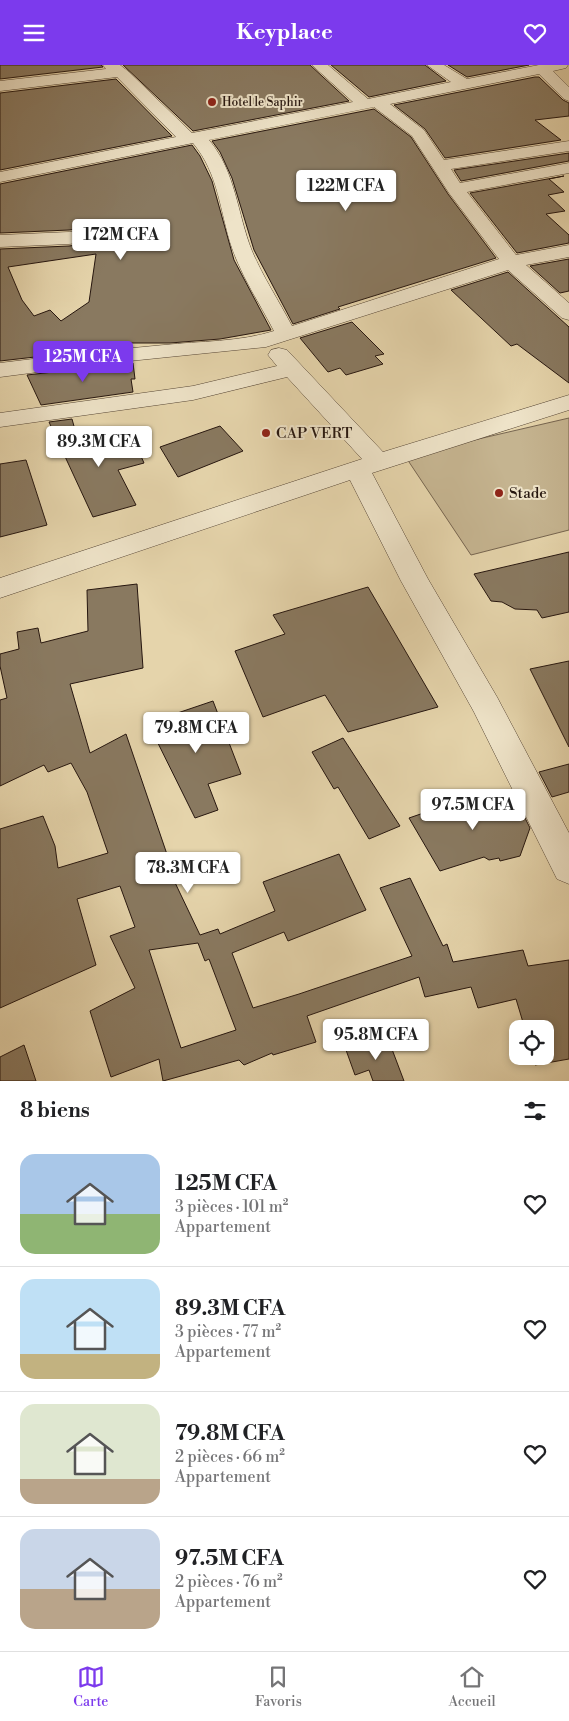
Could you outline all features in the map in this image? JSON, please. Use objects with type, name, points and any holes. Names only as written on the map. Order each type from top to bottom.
[{"type":"street","points":[[319,65],[371,103],[418,133],[455,189],[511,262],[569,314]]},
{"type":"street","points":[[434,65],[464,84]]},
{"type":"street","points":[[0,177],[562,65]]},
{"type":"street","points":[[0,86],[115,69],[193,138],[210,150],[229,197],[242,249],[276,337],[291,369],[368,465],[415,581],[486,706],[569,868]]},
{"type":"street","points":[[542,69],[569,96]]},
{"type":"street","points":[[439,166],[569,146]]},
{"type":"street","points":[[455,189],[569,168]]},
{"type":"street","points":[[0,241],[152,229]]},
{"type":"street","points":[[0,370],[100,357],[233,345],[276,337],[511,262],[569,251]]},
{"type":"street","points":[[0,420],[193,393],[291,369]]},
{"type":"street","points":[[0,589],[368,465],[569,402]]},
{"type":"shaded area","name":"Stade","points":[[569,418],[569,530],[471,555],[405,456]]},
{"type":"building","points":[[0,65],[101,65],[103,67],[0,79]]},
{"type":"building","points":[[123,65],[310,65],[349,101],[193,131]]},
{"type":"building","points":[[331,65],[425,65],[446,81],[369,97]]},
{"type":"building","points":[[448,65],[529,65],[467,77]]},
{"type":"building","points":[[539,77],[563,100],[569,103],[569,116],[535,120],[561,140],[445,158],[425,129],[394,105]]},
{"type":"building","points":[[116,79],[172,136],[0,170],[0,93]]},
{"type":"building","points":[[374,109],[411,137],[448,194],[496,258],[338,307],[340,309],[293,324],[254,250],[232,178],[220,152],[212,141]]},
{"type":"building","points":[[192,145],[200,156],[212,181],[234,260],[271,330],[220,339],[170,343],[131,343],[131,346],[0,361],[0,249],[69,246],[159,235],[163,230],[160,223],[152,221],[69,230],[0,233],[0,184]],"holes":[[[96,254],[89,302],[61,321],[50,310],[34,316],[22,300],[8,267]]]},
{"type":"building","points":[[569,153],[569,161],[461,181],[454,170]]},
{"type":"building","points":[[564,176],[549,179],[564,192],[548,195],[565,211],[546,214],[569,235],[569,243],[517,253],[470,193]]},
{"type":"building","points":[[569,259],[569,291],[560,293],[530,266]]},
{"type":"building","points":[[508,272],[569,327],[569,383],[517,344],[511,346],[451,290]]},
{"type":"building","points":[[352,322],[384,354],[375,356],[383,364],[346,375],[340,368],[328,372],[300,338]]},
{"type":"building","points":[[133,363],[135,379],[131,379],[133,392],[41,405],[27,375]]},
{"type":"building","points":[[72,419],[80,448],[132,436],[144,463],[118,470],[136,505],[93,517],[49,422]]},
{"type":"building","points":[[220,426],[243,451],[178,477],[160,447]]},
{"type":"building","points":[[26,460],[47,525],[0,537],[0,464]]},
{"type":"building","points":[[569,552],[569,612],[542,618],[537,610],[515,609],[502,602],[491,601],[474,574]]},
{"type":"building","points":[[137,584],[143,668],[70,684],[90,753],[126,734],[172,869],[169,870],[200,935],[218,929],[220,934],[275,911],[263,882],[339,854],[366,910],[288,941],[284,932],[232,953],[253,1008],[412,956],[380,888],[410,878],[443,946],[447,944],[453,962],[523,950],[528,966],[569,960],[569,1059],[554,1062],[554,1020],[522,1020],[516,999],[478,1008],[471,987],[425,997],[419,977],[307,1016],[316,1042],[273,1055],[272,1053],[244,1065],[239,1060],[163,1081],[159,1059],[111,1077],[90,1011],[135,988],[110,936],[135,927],[120,886],[77,899],[96,965],[0,1008],[0,829],[43,816],[55,846],[58,868],[108,853],[87,792],[71,763],[48,772],[44,765],[0,786],[0,700],[7,698],[0,666],[0,654],[19,649],[17,632],[38,628],[41,643],[88,631],[87,590]],"holes":[[[198,943],[205,961],[209,959],[236,1030],[181,1048],[149,950]]]},
{"type":"building","points":[[368,587],[438,707],[348,732],[325,695],[263,717],[235,651],[285,634],[273,615]]},
{"type":"building","points":[[569,661],[569,747],[530,669]]},
{"type":"building","points":[[213,701],[241,774],[208,784],[218,810],[195,818],[148,723]]},
{"type":"building","points":[[343,738],[400,826],[369,839],[338,787],[334,789],[312,752]]},
{"type":"building","points":[[569,764],[569,792],[552,797],[539,772]]},
{"type":"building","points":[[513,794],[530,828],[520,856],[500,861],[499,858],[489,860],[484,857],[440,871],[409,818],[473,796],[477,803]]},
{"type":"building","points":[[387,1036],[404,1081],[373,1081],[369,1070],[355,1075],[346,1050]]},
{"type":"building","points":[[24,1045],[36,1081],[0,1081],[0,1057]]},
{"type":"place","name":"Hotel le Saphir","points":[[212,102]]},
{"type":"place","name":"CAP VERT","points":[[266,433]]},
{"type":"place","name":"Stade","points":[[499,493]]}]
